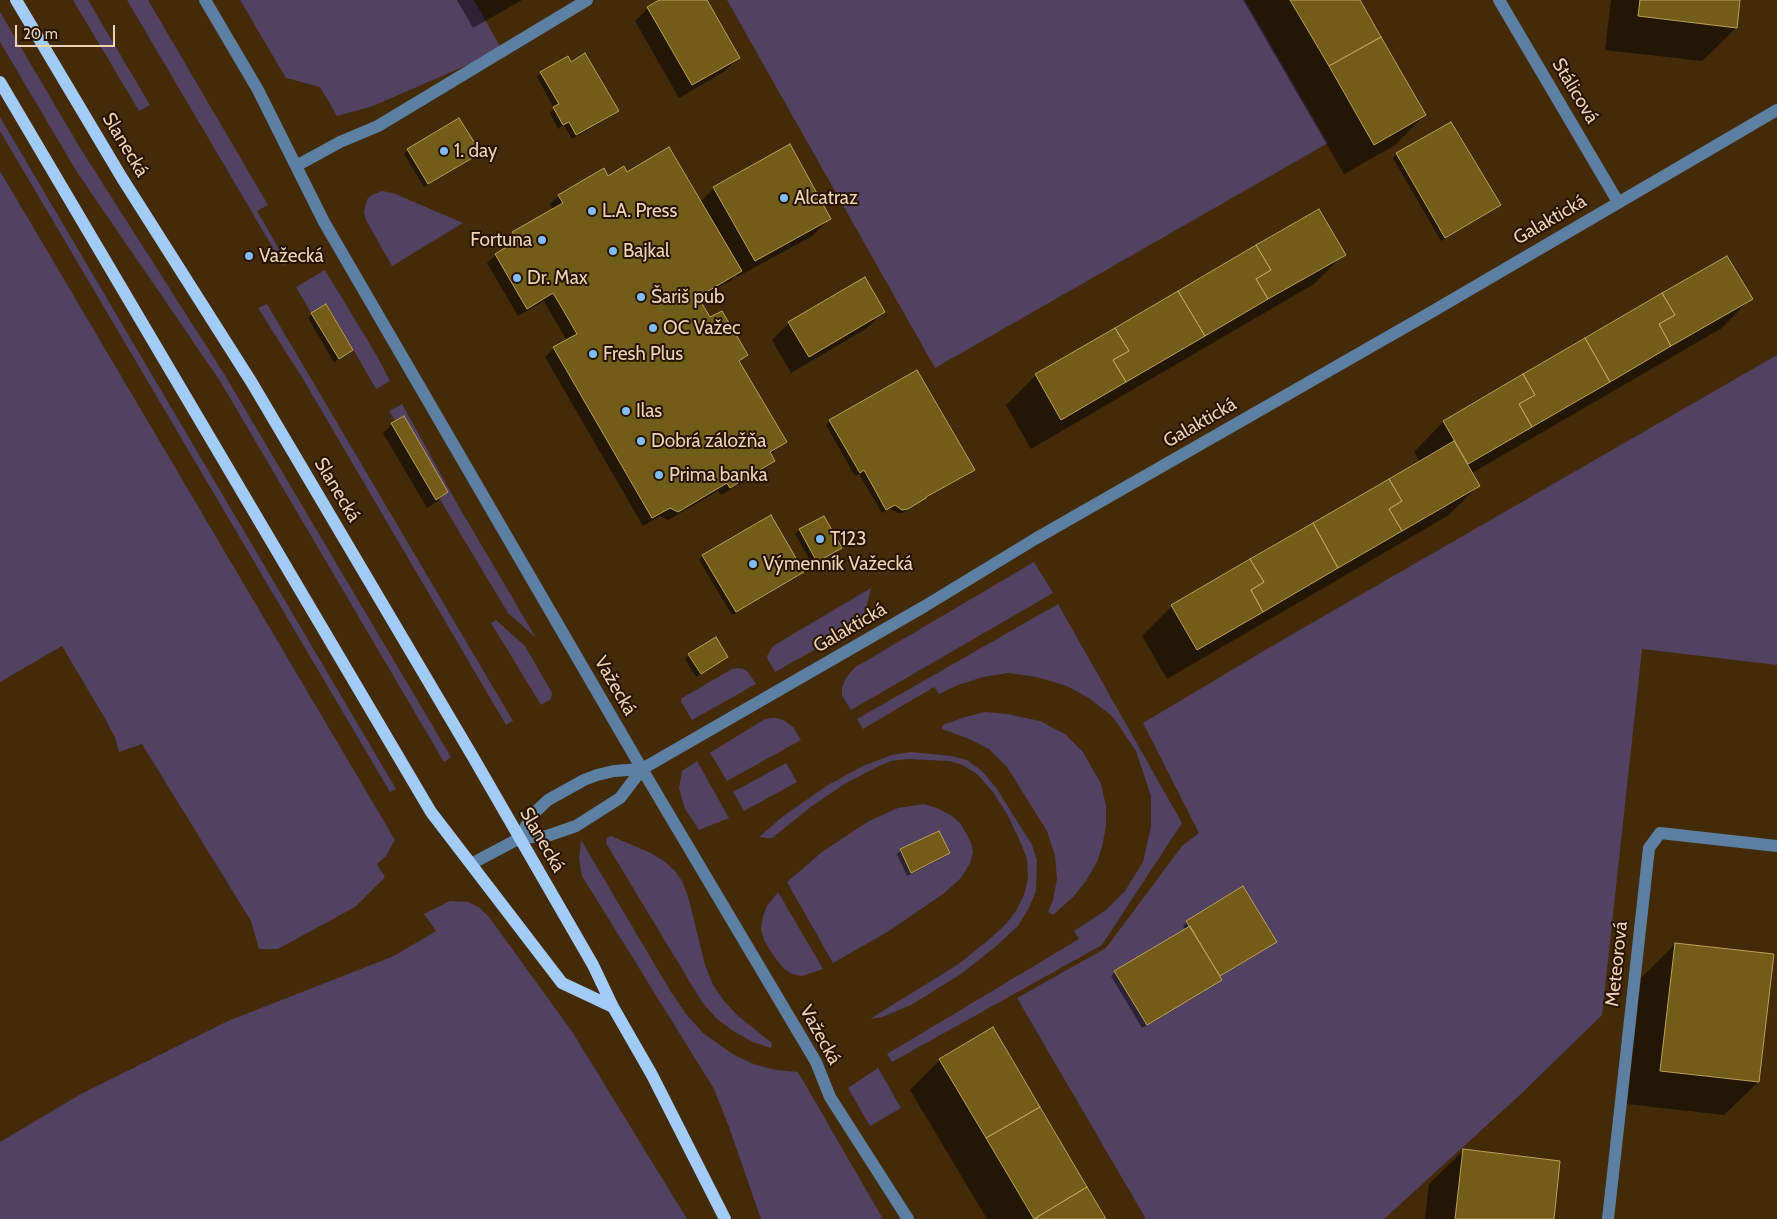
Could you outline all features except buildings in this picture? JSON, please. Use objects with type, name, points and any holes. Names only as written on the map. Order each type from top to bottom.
[{"type":"main road","name":"Slanecká","points":[[16,0],[122,178],[252,383],[520,838],[593,965],[613,1007],[652,1075],[726,1219]]},
{"type":"main road","points":[[0,82],[431,812],[562,983],[613,1007]]},
{"type":"street","name":"Važecká","points":[[205,0],[258,90],[324,222],[642,769],[816,1062],[830,1097],[908,1219]]},
{"type":"street","points":[[296,166],[340,142],[378,126],[587,0]]},
{"type":"street","name":"Stálicová","points":[[1499,0],[1618,202]]},
{"type":"street","name":"Galaktická","points":[[470,864],[520,838],[547,836],[576,826],[620,798],[642,769],[1777,110]]},
{"type":"street","name":"Galaktická","points":[[520,838],[531,816],[541,805],[578,783],[597,775],[614,771],[642,769]]},
{"type":"street","name":"Meteorová","points":[[1608,1219],[1649,848],[1660,833],[1777,846]]},
{"type":"shaded area","points":[[73,0],[88,0],[150,105],[139,111]]},
{"type":"shaded area","points":[[127,0],[148,0],[268,205],[257,211],[287,263],[283,265]]},
{"type":"shaded area","points":[[240,0],[474,0],[502,50],[373,106],[337,116],[320,87],[286,78]]},
{"type":"shaded area","points":[[727,0],[1245,0],[1328,143],[935,368]]},
{"type":"shaded area","points":[[0,12],[82,151],[226,377],[451,757],[444,762],[220,381],[77,172],[0,42]]},
{"type":"shaded area","points":[[0,117],[396,789],[390,792],[0,131]]},
{"type":"shaded area","points":[[0,171],[395,840],[386,856],[377,864],[385,877],[355,907],[278,949],[259,949],[251,921],[142,744],[119,752],[115,737],[62,646],[0,682]]},
{"type":"shaded area","points":[[382,191],[393,193],[463,223],[392,266],[366,220],[364,213],[368,198]]},
{"type":"shaded area","points":[[325,270],[390,381],[376,389],[327,304],[311,313],[296,287]]},
{"type":"shaded area","points":[[267,304],[513,721],[506,725],[303,379],[258,308]]},
{"type":"shaded area","points":[[1777,355],[1777,665],[1642,649],[1602,1015],[1521,1094],[1384,1219],[1146,1219],[1017,998],[1106,948],[1182,846],[1199,833],[1143,723],[1284,639]]},
{"type":"shaded area","points":[[402,404],[455,500],[536,638],[508,613],[439,498],[448,492],[404,416],[395,421],[389,411]]},
{"type":"shaded area","points":[[1034,562],[1053,593],[851,710],[842,696],[842,687],[854,668]]},
{"type":"shaded area","points":[[871,588],[866,609],[855,627],[775,672],[767,656],[773,646]]},
{"type":"shaded area","points":[[1058,604],[1182,823],[1102,945],[892,1062],[887,1054],[1079,939],[1074,931],[1106,910],[1125,891],[1143,862],[1151,827],[1151,796],[1136,751],[1113,717],[1089,698],[1067,686],[1037,677],[1008,673],[983,677],[958,685],[939,694],[934,687],[863,729],[857,719]]},
{"type":"shaded area","points":[[496,620],[525,646],[552,693],[551,699],[541,705],[491,623]]},
{"type":"shaded area","points":[[738,668],[748,672],[756,684],[692,720],[681,702],[682,698],[732,669]]},
{"type":"shaded area","points":[[985,712],[1007,714],[1040,721],[1065,734],[1083,752],[1101,784],[1106,806],[1106,826],[1097,862],[1086,881],[1073,897],[1053,915],[1048,912],[1053,900],[1057,879],[1055,856],[1047,831],[1007,767],[989,749],[942,729],[943,725]]},
{"type":"shaded area","points":[[771,718],[785,721],[793,727],[801,740],[727,781],[710,753],[763,720]]},
{"type":"shaded area","points":[[911,752],[951,756],[967,760],[982,771],[997,789],[1032,845],[1037,860],[1036,891],[1029,908],[1018,926],[961,974],[911,1005],[882,1017],[870,1019],[960,963],[1006,924],[1016,911],[1024,895],[1028,878],[1027,859],[1007,814],[993,792],[978,775],[963,765],[949,761],[908,759],[891,761],[846,783],[812,806],[772,838],[759,837],[786,814],[828,785],[863,766],[892,755]]},
{"type":"shaded area","points":[[697,761],[729,818],[699,830],[685,809],[679,788],[682,771]]},
{"type":"shaded area","points":[[786,763],[797,782],[744,811],[733,792]]},
{"type":"shaded area","points":[[924,804],[952,816],[961,824],[971,843],[973,852],[970,863],[961,878],[943,894],[889,931],[833,963],[787,882],[822,852],[869,821],[898,808]]},
{"type":"shaded area","points":[[611,836],[651,853],[675,871],[682,881],[688,896],[705,965],[713,985],[738,1016],[772,1043],[771,1048],[753,1042],[733,1031],[716,1018],[702,1002],[606,843],[607,838]]},
{"type":"shaded area","points":[[581,840],[686,1014],[703,1033],[734,1055],[756,1065],[776,1070],[798,1072],[883,1219],[761,1219],[714,1089],[582,876],[579,859]]},
{"type":"shaded area","points":[[778,892],[823,969],[802,976],[792,974],[784,969],[764,940],[761,929],[763,916],[767,906]]},
{"type":"shaded area","points":[[450,901],[469,902],[480,908],[489,917],[573,1033],[687,1219],[0,1219],[0,1142],[81,1094],[228,1021],[394,956],[436,931],[424,914]]},
{"type":"shaded area","points":[[878,1068],[901,1108],[870,1126],[848,1088]]},
{"type":"place","name":"1. day","points":[[444,151]]},
{"type":"place","name":"Alcatraz","points":[[784,198]]},
{"type":"place","name":"L.A. Press","points":[[592,211]]},
{"type":"place","name":"Fortuna","points":[[542,240]]},
{"type":"place","name":"Bajkal","points":[[613,251]]},
{"type":"place","name":"Važecká","points":[[249,256]]},
{"type":"place","name":"Dr. Max","points":[[517,278]]},
{"type":"place","name":"Šariš pub","points":[[641,297]]},
{"type":"place","name":"OC Važec","points":[[653,328]]},
{"type":"place","name":"Fresh Plus","points":[[593,354]]},
{"type":"place","name":"Ilas","points":[[626,411]]},
{"type":"place","name":"Dobrá záložňa","points":[[641,441]]},
{"type":"place","name":"Prima banka","points":[[659,475]]},
{"type":"place","name":"T123","points":[[820,539]]},
{"type":"place","name":"Výmenník Važecká","points":[[753,564]]}]
